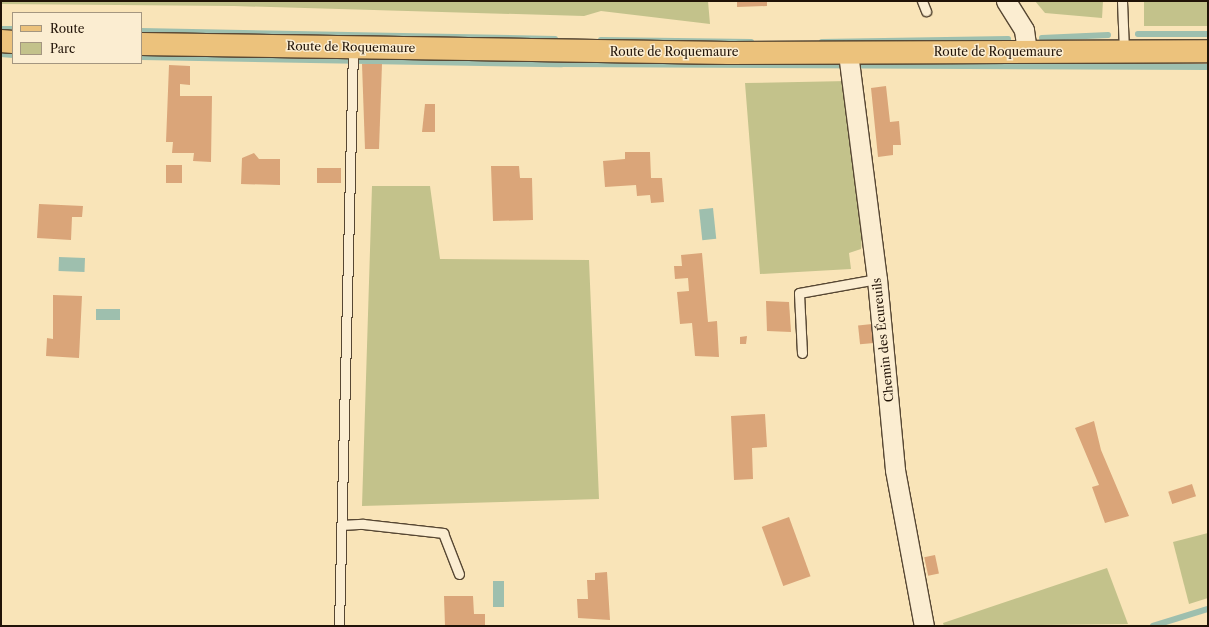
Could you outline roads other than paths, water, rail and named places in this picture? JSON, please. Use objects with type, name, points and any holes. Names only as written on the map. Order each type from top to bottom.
[{"type":"main road","points":[[1,41],[12,42]]},
{"type":"main road","name":"Route de Roquemaure","points":[[142,44],[848,53],[1208,51]]},
{"type":"street","points":[[1006,1],[1024,30],[1026,52]]},
{"type":"street","name":"Chemin des Écureuils","points":[[848,53],[877,279],[895,470],[924,626]]},
{"type":"lane","points":[[922,1],[926,11]]},
{"type":"lane","points":[[1122,1],[1124,51]]},
{"type":"lane","points":[[339,626],[353,47]]},
{"type":"lane","points":[[802,353],[799,293],[877,279]]},
{"type":"lane","points":[[341,525],[363,524],[443,533],[459,574]]},
{"type":"waterway","points":[[1,29],[12,29]]},
{"type":"waterway","points":[[142,31],[555,39]]},
{"type":"waterway","points":[[1138,34],[1208,34]]},
{"type":"waterway","points":[[1042,38],[1108,35]]},
{"type":"waterway","points":[[822,42],[1008,39]]},
{"type":"waterway","points":[[601,40],[751,42]]},
{"type":"waterway","points":[[1,54],[12,55]]},
{"type":"waterway","points":[[142,57],[561,64],[1208,67]]},
{"type":"waterway","points":[[1153,626],[1208,609]]}]
